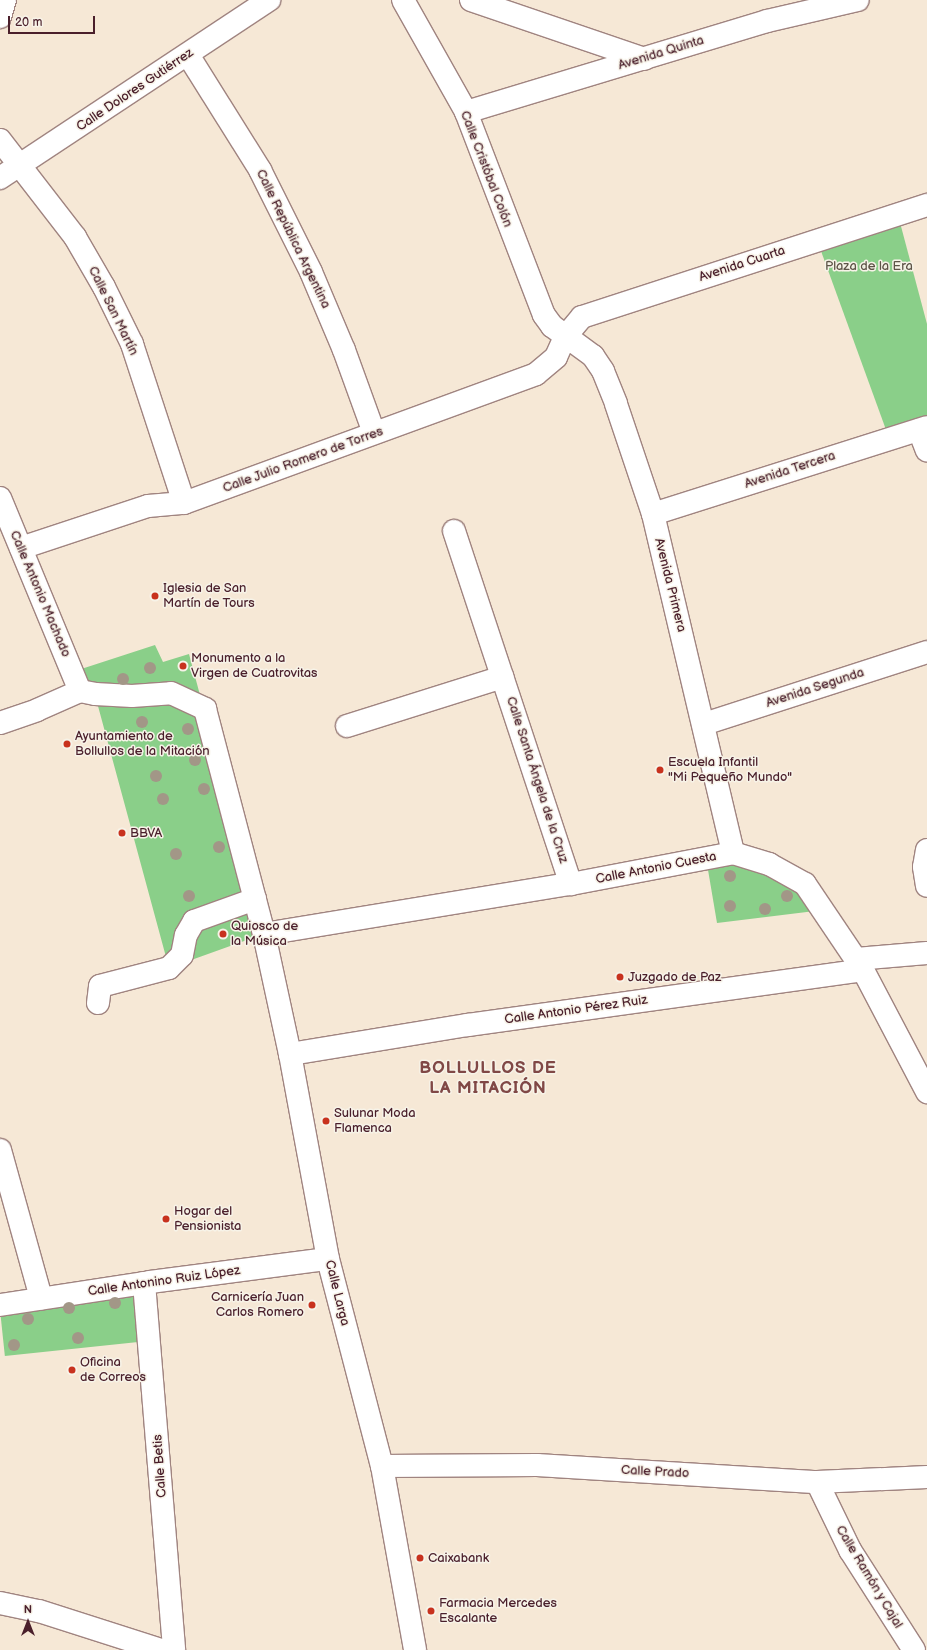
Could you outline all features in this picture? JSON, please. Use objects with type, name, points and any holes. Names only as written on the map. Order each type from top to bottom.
[{"type":"street","points":[[0,17],[5,0]]},
{"type":"street","name":"Calle Dolores Gutiérrez","points":[[0,178],[21,166],[269,0]]},
{"type":"street","name":"Calle Cristóbal Colón","points":[[403,0],[466,112],[538,304],[552,326],[565,337]]},
{"type":"street","points":[[471,0],[644,59]]},
{"type":"street","name":"Avenida Quinta","points":[[466,112],[767,21],[858,0]]},
{"type":"street","name":"Calle República Argentina","points":[[188,55],[260,170],[320,293],[344,350],[374,434]]},
{"type":"street","name":"Calle San Martín","points":[[0,140],[75,237],[132,344],[184,503]]},
{"type":"street","name":"Avenida Cuarta","points":[[565,337],[582,317],[600,310],[927,205]]},
{"type":"street","name":"Calle Julio Romero de Torres","points":[[21,548],[148,506],[184,503],[536,374],[556,357],[565,337]]},
{"type":"street","name":"Avenida Primera","points":[[565,337],[593,356],[603,371],[653,514],[704,724],[733,853]]},
{"type":"street","points":[[923,428],[927,451]]},
{"type":"street","name":"Avenida Tercera","points":[[653,514],[923,428]]},
{"type":"street","name":"Calle Antonio Machado","points":[[0,498],[80,690]]},
{"type":"street","name":"Calle Santa Ángela de la Cruz","points":[[454,530],[572,884]]},
{"type":"street","name":"Avenida Segunda","points":[[704,724],[927,652]]},
{"type":"street","points":[[347,726],[502,677]]},
{"type":"street","points":[[0,723],[37,710],[80,690]]},
{"type":"street","name":"Calle Larga","points":[[80,690],[95,694],[132,696],[171,693],[205,709],[264,934],[290,1054],[328,1259],[382,1466],[415,1650]]},
{"type":"street","points":[[927,850],[924,867],[927,886]]},
{"type":"street","name":"Calle Antonio Cuesta","points":[[264,934],[572,884],[733,853],[769,864],[806,884],[860,964],[927,1092]]},
{"type":"street","points":[[98,1003],[100,986],[169,968],[182,955],[186,935],[194,921],[255,899]]},
{"type":"street","name":"Calle Antonio Pérez Ruiz","points":[[290,1054],[927,953]]},
{"type":"street","points":[[0,1150],[41,1298]]},
{"type":"street","name":"Calle Antonino Ruiz López","points":[[0,1305],[144,1283],[328,1259]]},
{"type":"street","name":"Calle Betis","points":[[144,1283],[174,1650]]},
{"type":"street","name":"Calle Prado","points":[[382,1466],[537,1466],[817,1482],[927,1477]]},
{"type":"street","name":"Calle Ramón y Cajal","points":[[817,1482],[850,1550],[914,1650]]},
{"type":"street","points":[[0,1603],[62,1617],[161,1650]]},
{"type":"green space","name":"Plaza de la Era","points":[[898,215],[927,324],[927,427],[889,438],[817,240]]},
{"type":"green space","points":[[155,645],[163,662],[189,654],[264,934],[169,968],[95,695],[72,672]]},
{"type":"green space","points":[[706,858],[769,864],[823,910],[717,923]]},
{"type":"green space","points":[[144,1283],[150,1341],[5,1356],[0,1298]]},
{"type":"place","name":"Iglesia de San Martín de Tours","points":[[155,596]]},
{"type":"place","name":"Monumento a la Virgen de Cuatrovitas","points":[[183,666]]},
{"type":"place","name":"Ayuntamiento de Bollullos de la Mitación","points":[[67,744]]},
{"type":"place","name":"Escuela Infantil \"Mi Pequeño Mundo\"","points":[[660,770]]},
{"type":"place","name":"BBVA","points":[[122,833]]},
{"type":"place","name":"Quiosco de la Música","points":[[223,934]]},
{"type":"place","name":"Juzgado de Paz","points":[[620,977]]},
{"type":"place","name":"Sulunar Moda Flamenca","points":[[326,1121]]},
{"type":"place","name":"Hogar del Pensionista","points":[[166,1219]]},
{"type":"place","name":"Carnicería Juan Carlos Romero","points":[[312,1305]]},
{"type":"place","name":"Oficina de Correos","points":[[72,1370]]},
{"type":"place","name":"Caixabank","points":[[420,1558]]},
{"type":"place","name":"Farmacia Mercedes Escalante","points":[[431,1611]]},
{"type":"district","name":"BOLLULLOS DE LA MITACIÓN","points":[[488,1079]]}]
